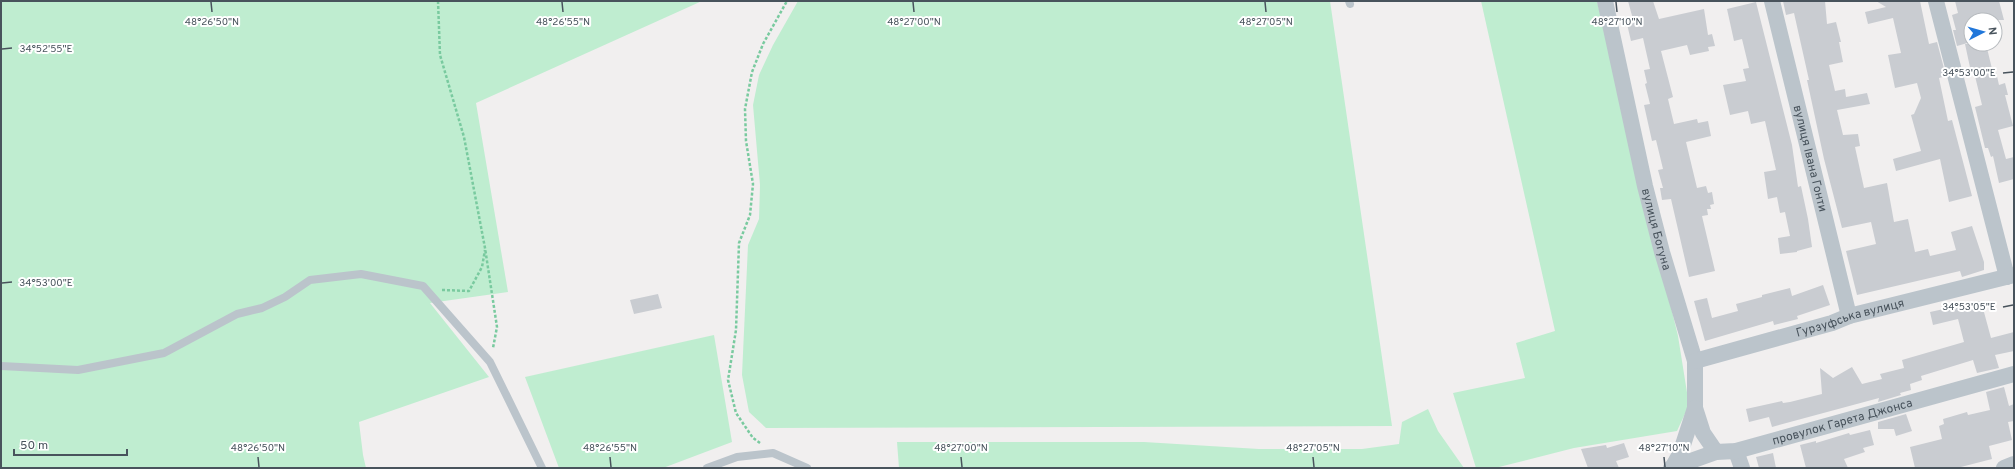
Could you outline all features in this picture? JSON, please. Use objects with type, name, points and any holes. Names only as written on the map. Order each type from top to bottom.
[{"type":"street","name":"вулиця Богуна","points":[[1605,1],[1645,186],[1662,252],[1694,361],[1695,408],[1703,433],[1716,452]]},
{"type":"street","name":"вулиця Івана Гонти","points":[[1772,1],[1849,316]]},
{"type":"street","name":"Гурзуфська вулиця","points":[[1694,361],[1832,323],[1849,316],[2010,276],[1936,1]]},
{"type":"street","name":"провулок Гарета Джонса","points":[[1671,468],[1716,452],[1736,451],[2013,377]]},
{"type":"street","points":[[1671,468],[1680,454],[1695,408]]},
{"type":"street","points":[[1736,451],[1742,468]]},
{"type":"street","points":[[2004,468],[2014,464]]},
{"type":"lane","points":[[1,366],[78,370],[164,353],[237,314],[262,308],[285,297],[310,280],[361,274],[423,286],[490,362],[542,468]]},
{"type":"lane","points":[[707,468],[738,457],[773,453],[807,468]]},
{"type":"path","points":[[438,1],[440,55],[464,137],[485,248],[497,327],[490,362]]},
{"type":"path","points":[[773,453],[753,438],[736,413],[728,380],[736,330],[739,243],[750,216],[753,184],[746,141],[745,109],[752,72],[763,44],[787,1]]},
{"type":"path","points":[[423,286],[448,292],[468,291],[482,267],[485,248]]},
{"type":"green space","points":[[1,1],[702,1],[476,103],[508,292],[430,303],[489,377],[359,422],[366,468],[1,468]]},
{"type":"green space","points":[[798,1],[1330,1],[1392,426],[766,428],[749,412],[742,375],[748,245],[759,219],[760,185],[753,105],[759,75],[773,45]]},
{"type":"green space","points":[[1481,1],[1597,1],[1678,336],[1689,405],[1677,431],[1574,448],[1495,468],[1476,468],[1453,393],[1525,378],[1516,343],[1555,331]]},
{"type":"green space","points":[[714,335],[732,442],[663,468],[559,468],[525,377]]},
{"type":"green space","points":[[1428,409],[1438,431],[1464,468],[899,468],[897,442],[1144,442],[1259,449],[1362,449],[1399,444],[1402,422]]},
{"type":"building","points":[[1628,1],[1653,1],[1659,19],[1704,9],[1708,35],[1712,34],[1715,46],[1708,47],[1709,51],[1690,55],[1687,45],[1661,51],[1673,97],[1668,99],[1674,124],[1697,119],[1698,123],[1708,121],[1711,136],[1686,142],[1697,188],[1706,186],[1708,193],[1712,192],[1714,204],[1710,205],[1711,209],[1707,209],[1708,215],[1702,216],[1715,271],[1689,277],[1671,199],[1662,200],[1660,188],[1663,188],[1658,170],[1663,169],[1656,140],[1652,141],[1644,105],[1650,104],[1645,84],[1647,83],[1644,70],[1650,69],[1643,38],[1631,41],[1627,24],[1634,23]]},
{"type":"building","points":[[1783,1],[1825,1],[1827,24],[1836,22],[1841,42],[1839,42],[1843,62],[1829,65],[1835,91],[1845,89],[1846,97],[1867,93],[1870,104],[1837,110],[1843,135],[1858,134],[1860,146],[1855,147],[1864,188],[1887,183],[1894,222],[1908,219],[1915,252],[1928,249],[1930,256],[1956,250],[1951,232],[1972,226],[1984,262],[1984,270],[1962,277],[1960,271],[1857,295],[1846,251],[1876,244],[1871,222],[1842,228],[1824,159],[1807,80],[1809,80],[1794,13],[1786,15]]},
{"type":"building","points":[[1876,1],[1920,1],[1929,44],[1937,42],[1946,76],[1939,78],[1948,121],[1952,120],[1972,196],[1949,202],[1940,159],[1896,171],[1893,159],[1921,151],[1911,115],[1914,114],[1921,98],[1917,83],[1895,88],[1888,55],[1901,53],[1893,18],[1868,24],[1865,12],[1886,7]]},
{"type":"building","points":[[1955,1],[1999,1],[2002,12],[1963,12],[1963,44],[1957,46],[1953,30],[1956,30],[1952,15],[1958,13]]},
{"type":"building","points":[[1756,2],[1792,145],[1798,187],[1801,186],[1808,219],[1812,247],[1797,252],[1780,254],[1778,238],[1790,236],[1785,212],[1780,213],[1777,197],[1768,199],[1764,172],[1776,170],[1765,121],[1751,124],[1748,111],[1730,115],[1723,85],[1746,81],[1743,69],[1749,68],[1742,39],[1734,41],[1727,9]]},
{"type":"building","points":[[1967,52],[1988,52],[1993,73],[1996,72],[1999,85],[2005,83],[2008,95],[2005,95],[2013,126],[1998,130],[2006,159],[2014,157],[2014,179],[1999,183],[1993,156],[1991,157],[1988,148],[1985,148],[1975,107],[1982,105],[1974,72],[1971,72]]},
{"type":"building","points":[[1823,285],[1830,305],[1797,316],[1798,319],[1774,325],[1773,321],[1705,341],[1694,301],[1707,298],[1712,318],[1738,311],[1736,304],[1762,297],[1762,295],[1790,288],[1792,296]]},
{"type":"building","points":[[658,294],[662,308],[634,314],[630,300]]},
{"type":"building","points":[[1981,301],[1991,338],[2014,332],[2014,351],[1995,355],[1999,368],[1977,373],[1973,360],[1921,376],[1922,380],[1910,384],[1911,390],[1900,393],[1901,395],[1878,402],[1879,398],[1772,427],[1769,417],[1749,422],[1746,409],[1782,401],[1783,403],[1790,402],[1822,394],[1820,368],[1833,378],[1852,367],[1862,384],[1882,379],[1880,374],[1904,368],[1902,360],[1964,342],[1958,319],[1933,325],[1930,312]]},
{"type":"building","points":[[2004,387],[2009,406],[2014,404],[2014,421],[2008,422],[2012,440],[1989,446],[1992,459],[1957,468],[1915,468],[1910,447],[1942,439],[1939,426],[1944,424],[1943,419],[1967,412],[1968,415],[1990,410],[1986,392]]},
{"type":"building","points":[[1906,414],[1912,431],[1896,436],[1894,429],[1878,429],[1878,422]]},
{"type":"building","points":[[1870,430],[1874,445],[1863,448],[1865,452],[1844,459],[1848,468],[1806,468],[1800,445],[1816,441],[1816,443],[1849,433],[1850,435]]},
{"type":"building","points":[[1624,443],[1629,457],[1616,461],[1619,468],[1588,468],[1581,449],[1606,445],[1607,448]]},
{"type":"building","points":[[1773,453],[1776,468],[1759,468],[1756,457]]}]
